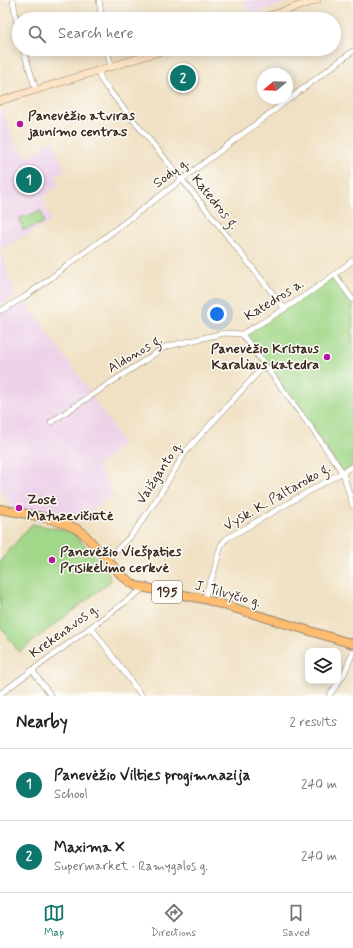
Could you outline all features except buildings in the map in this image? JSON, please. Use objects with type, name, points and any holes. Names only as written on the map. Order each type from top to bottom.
[{"type":"main road","points":[[281,12],[317,0]]},
{"type":"main road","points":[[0,101],[146,56]]},
{"type":"main road","name":"J. Tilvyčio g.","points":[[0,509],[56,521],[76,528],[83,533],[128,581],[136,586],[204,599],[353,644]]},
{"type":"street","points":[[13,0],[15,12]]},
{"type":"street","points":[[99,0],[101,12]]},
{"type":"street","name":"Sodų g.","points":[[0,311],[23,298],[48,280],[353,51]]},
{"type":"street","points":[[25,56],[36,90]]},
{"type":"street","points":[[109,56],[111,67]]},
{"type":"street","name":"Katedros g.","points":[[98,71],[107,88],[285,309]]},
{"type":"street","name":"Katedros a.","points":[[353,260],[335,275],[285,309],[242,334],[343,473],[353,506]]},
{"type":"street","points":[[335,275],[353,300]]},
{"type":"street","points":[[347,292],[353,291]]},
{"type":"street","name":"Aldonos g.","points":[[52,422],[165,347],[224,332],[242,334]]},
{"type":"street","name":"Vaižganto g.","points":[[107,559],[130,537],[142,521],[186,451],[265,366]]},
{"type":"street","name":"Vysk. K. Paltaroko g.","points":[[204,599],[213,575],[221,546],[226,539],[353,466]]},
{"type":"street","name":"Krekenavos g.","points":[[0,694],[144,588]]},
{"type":"street","points":[[91,627],[142,696]]},
{"type":"street","points":[[329,696],[344,674],[353,652]]},
{"type":"street","points":[[32,670],[51,696]]},
{"type":"shaded area","points":[[244,0],[287,0],[287,2],[258,12],[248,12]]},
{"type":"shaded area","points":[[2,109],[17,148],[20,147],[28,156],[41,151],[40,146],[53,141],[65,171],[56,175],[59,185],[43,198],[51,222],[0,249],[0,110]]},
{"type":"shaded area","points":[[0,250],[16,295],[0,305]]},
{"type":"shaded area","points":[[23,298],[89,391],[123,444],[97,466],[114,495],[69,525],[13,511],[0,489],[0,311]]},
{"type":"green space","points":[[41,211],[44,223],[23,230],[20,218]]},
{"type":"green space","points":[[335,275],[353,300],[353,466],[343,473],[242,334]]},
{"type":"green space","points":[[32,524],[73,533],[106,568],[111,581],[19,652],[0,626],[0,561]]},
{"type":"place","name":"Maxima X","points":[[183,78]]},
{"type":"place","name":"Panevėžio atviras jaunimo centras","points":[[20,124]]},
{"type":"place","name":"Panevėžio Vilties progimnazija","points":[[29,180]]},
{"type":"place","name":"Panevėžio Kristaus Karaliaus katedra","points":[[327,357]]},
{"type":"place","name":"Zosė Matuzevičiūtė","points":[[19,508]]},
{"type":"place","name":"Panevėžio Viešpaties Prisikėlimo cerkvė","points":[[52,560]]}]
